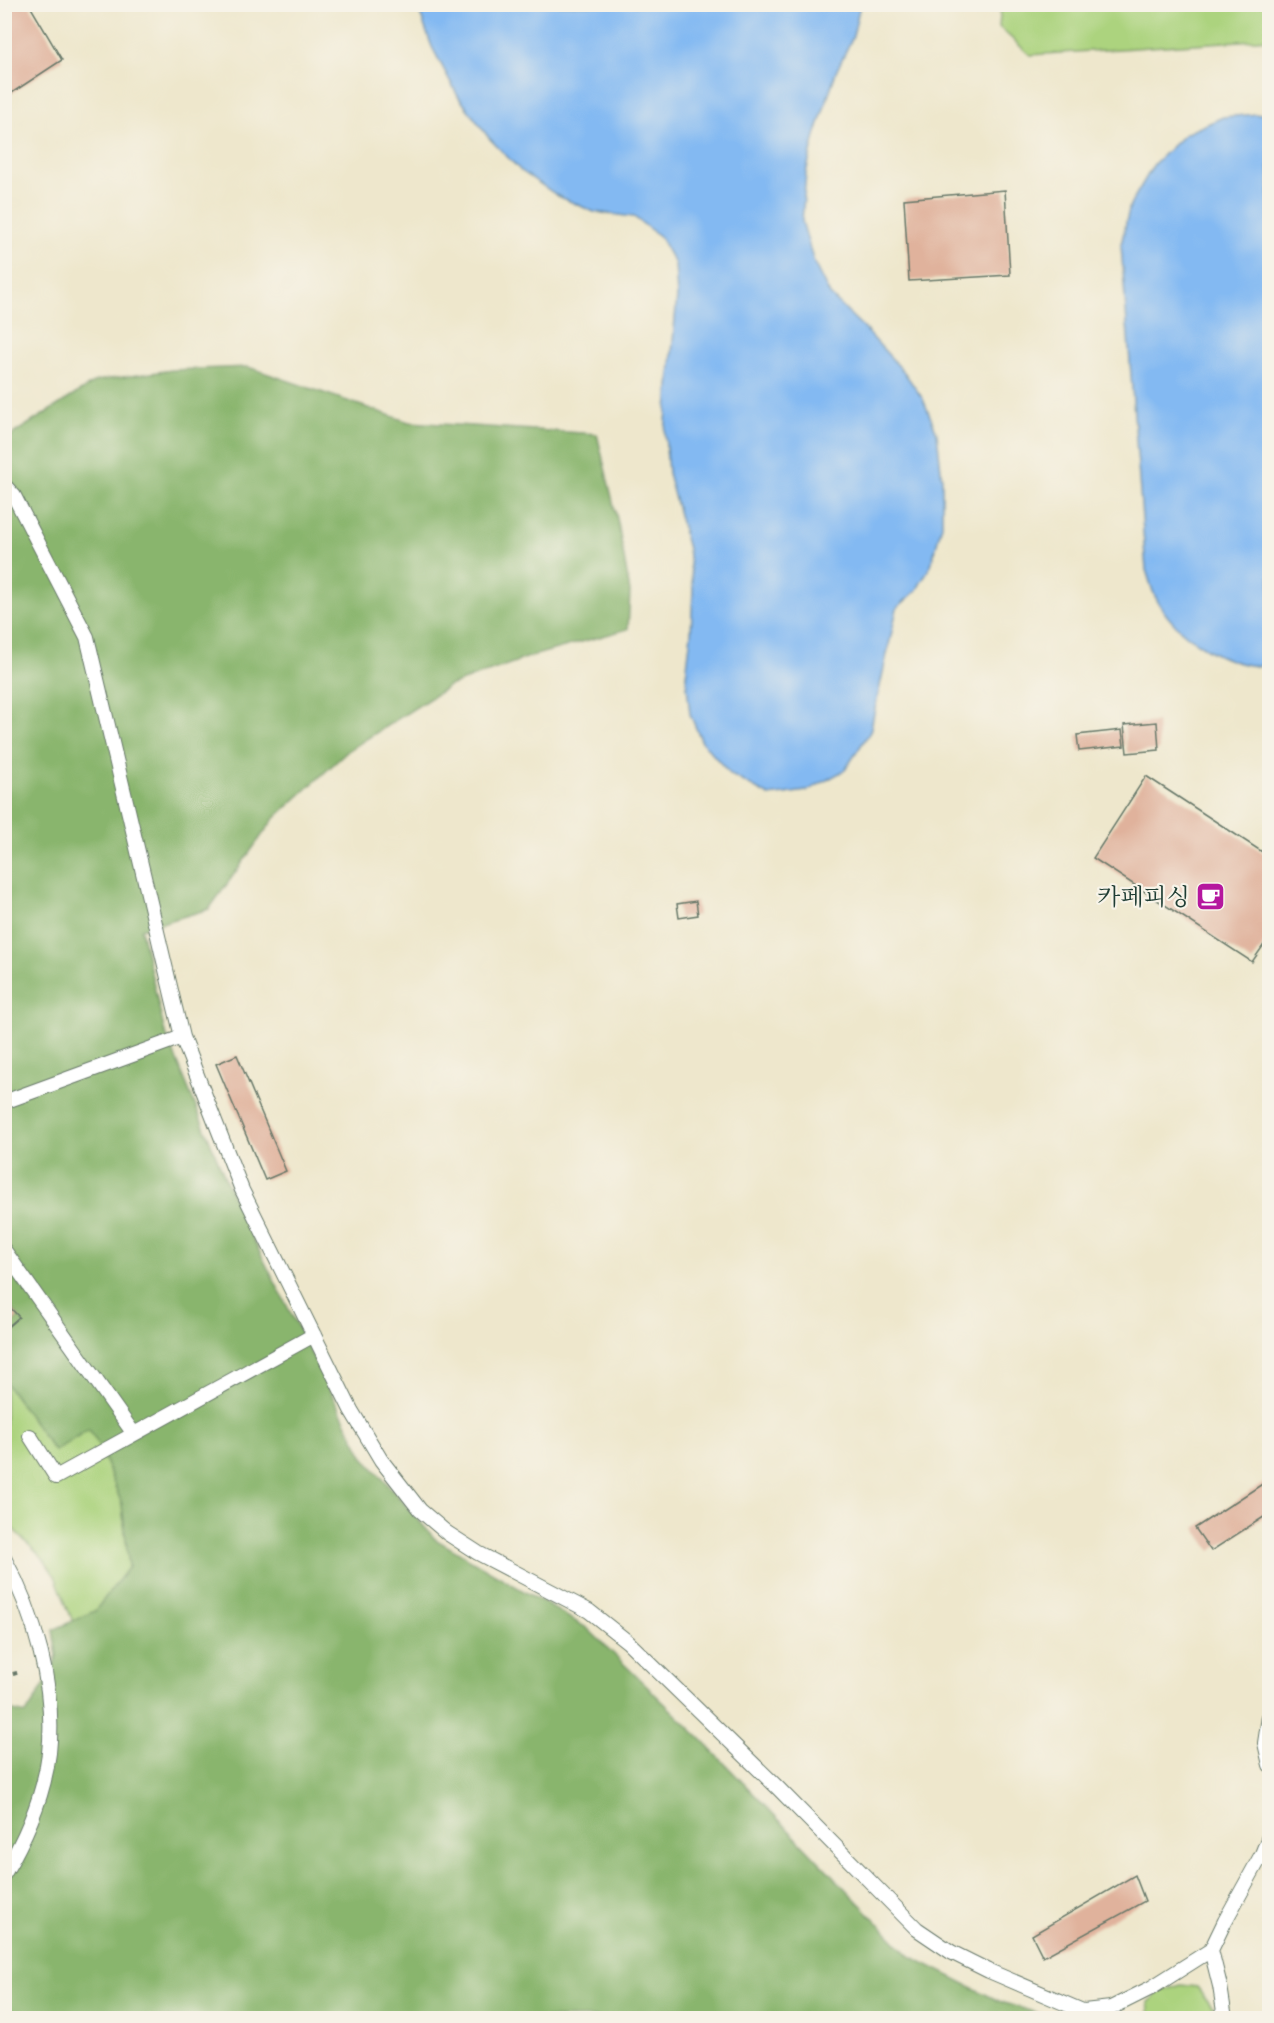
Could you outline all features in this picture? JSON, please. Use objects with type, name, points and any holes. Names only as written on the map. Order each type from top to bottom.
[{"type":"lane","points":[[4,485],[14,496],[87,637],[182,1037],[242,1190],[351,1410],[381,1460],[420,1510],[447,1533],[478,1553],[589,1611],[628,1642],[917,1929],[951,1952],[1099,2019]]},
{"type":"lane","points":[[4,1102],[182,1037]]},
{"type":"lane","points":[[4,1250],[134,1434]]},
{"type":"lane","points":[[30,1436],[56,1477],[314,1335]]},
{"type":"lane","points":[[4,1558],[31,1616],[42,1655],[50,1714],[49,1753],[39,1801],[21,1846],[4,1874]]},
{"type":"lane","points":[[1269,1710],[1265,1743],[1269,1765]]},
{"type":"lane","points":[[1082,2011],[1111,2008],[1151,1988],[1212,1950],[1225,1921],[1262,1854],[1269,1834]]},
{"type":"lane","points":[[1212,1950],[1225,2019]]},
{"type":"green space","points":[[1001,5],[1269,5],[1269,39],[1030,55],[999,27]]},
{"type":"green space","points":[[248,367],[409,422],[597,434],[618,523],[630,592],[628,629],[532,656],[449,686],[349,750],[273,820],[209,909],[141,929],[164,1029],[237,1207],[363,1456],[435,1539],[587,1628],[701,1739],[910,1956],[1001,2002],[1053,2018],[5,2018],[5,1709],[26,1714],[50,1676],[57,1656],[53,1630],[95,1611],[129,1567],[122,1504],[99,1445],[89,1429],[54,1451],[5,1382],[5,1330],[19,1317],[5,1301],[5,439],[96,381],[172,370]]},
{"type":"green space","points":[[5,1382],[54,1451],[89,1429],[99,1445],[122,1504],[129,1567],[95,1611],[73,1622],[55,1576],[44,1560],[5,1521]]},
{"type":"green space","points":[[1181,1985],[1197,1987],[1214,2009],[1211,2018],[1150,2018],[1148,2002],[1161,1991]]},
{"type":"water","points":[[417,5],[860,5],[853,36],[836,72],[815,136],[806,173],[802,221],[814,263],[830,295],[904,372],[923,399],[937,433],[942,480],[942,525],[931,565],[916,591],[897,608],[870,732],[845,770],[807,791],[769,796],[731,775],[702,742],[690,714],[686,676],[693,589],[688,549],[668,473],[665,433],[677,296],[675,264],[660,237],[634,217],[594,212],[558,196],[520,170],[489,138],[458,96],[432,47]]},
{"type":"water","points":[[1269,113],[1270,666],[1236,662],[1203,647],[1175,624],[1163,610],[1152,590],[1146,570],[1121,245],[1130,205],[1154,164],[1185,134],[1223,117]]},
{"type":"building","points":[[29,4],[62,60],[4,98],[4,21],[8,18],[4,13],[4,6]]},
{"type":"building","points":[[1005,190],[1010,275],[909,281],[904,199]]},
{"type":"building","points":[[1157,722],[1159,750],[1127,753],[1124,725]]},
{"type":"building","points":[[1122,730],[1124,746],[1079,751],[1077,735]]},
{"type":"building","name":"카페피싱","points":[[1146,776],[1270,857],[1270,936],[1252,962],[1093,858]]},
{"type":"building","points":[[696,901],[698,915],[679,918],[677,904]]},
{"type":"building","points":[[237,1055],[286,1171],[265,1180],[216,1064]]},
{"type":"building","points":[[4,1301],[19,1317],[4,1330]]},
{"type":"building","points":[[1270,1479],[1270,1513],[1211,1551],[1195,1528]]},
{"type":"building","points":[[1135,1875],[1145,1901],[1043,1957],[1032,1935]]},
{"type":"place","name":"카페피싱","points":[[1211,897]]}]
